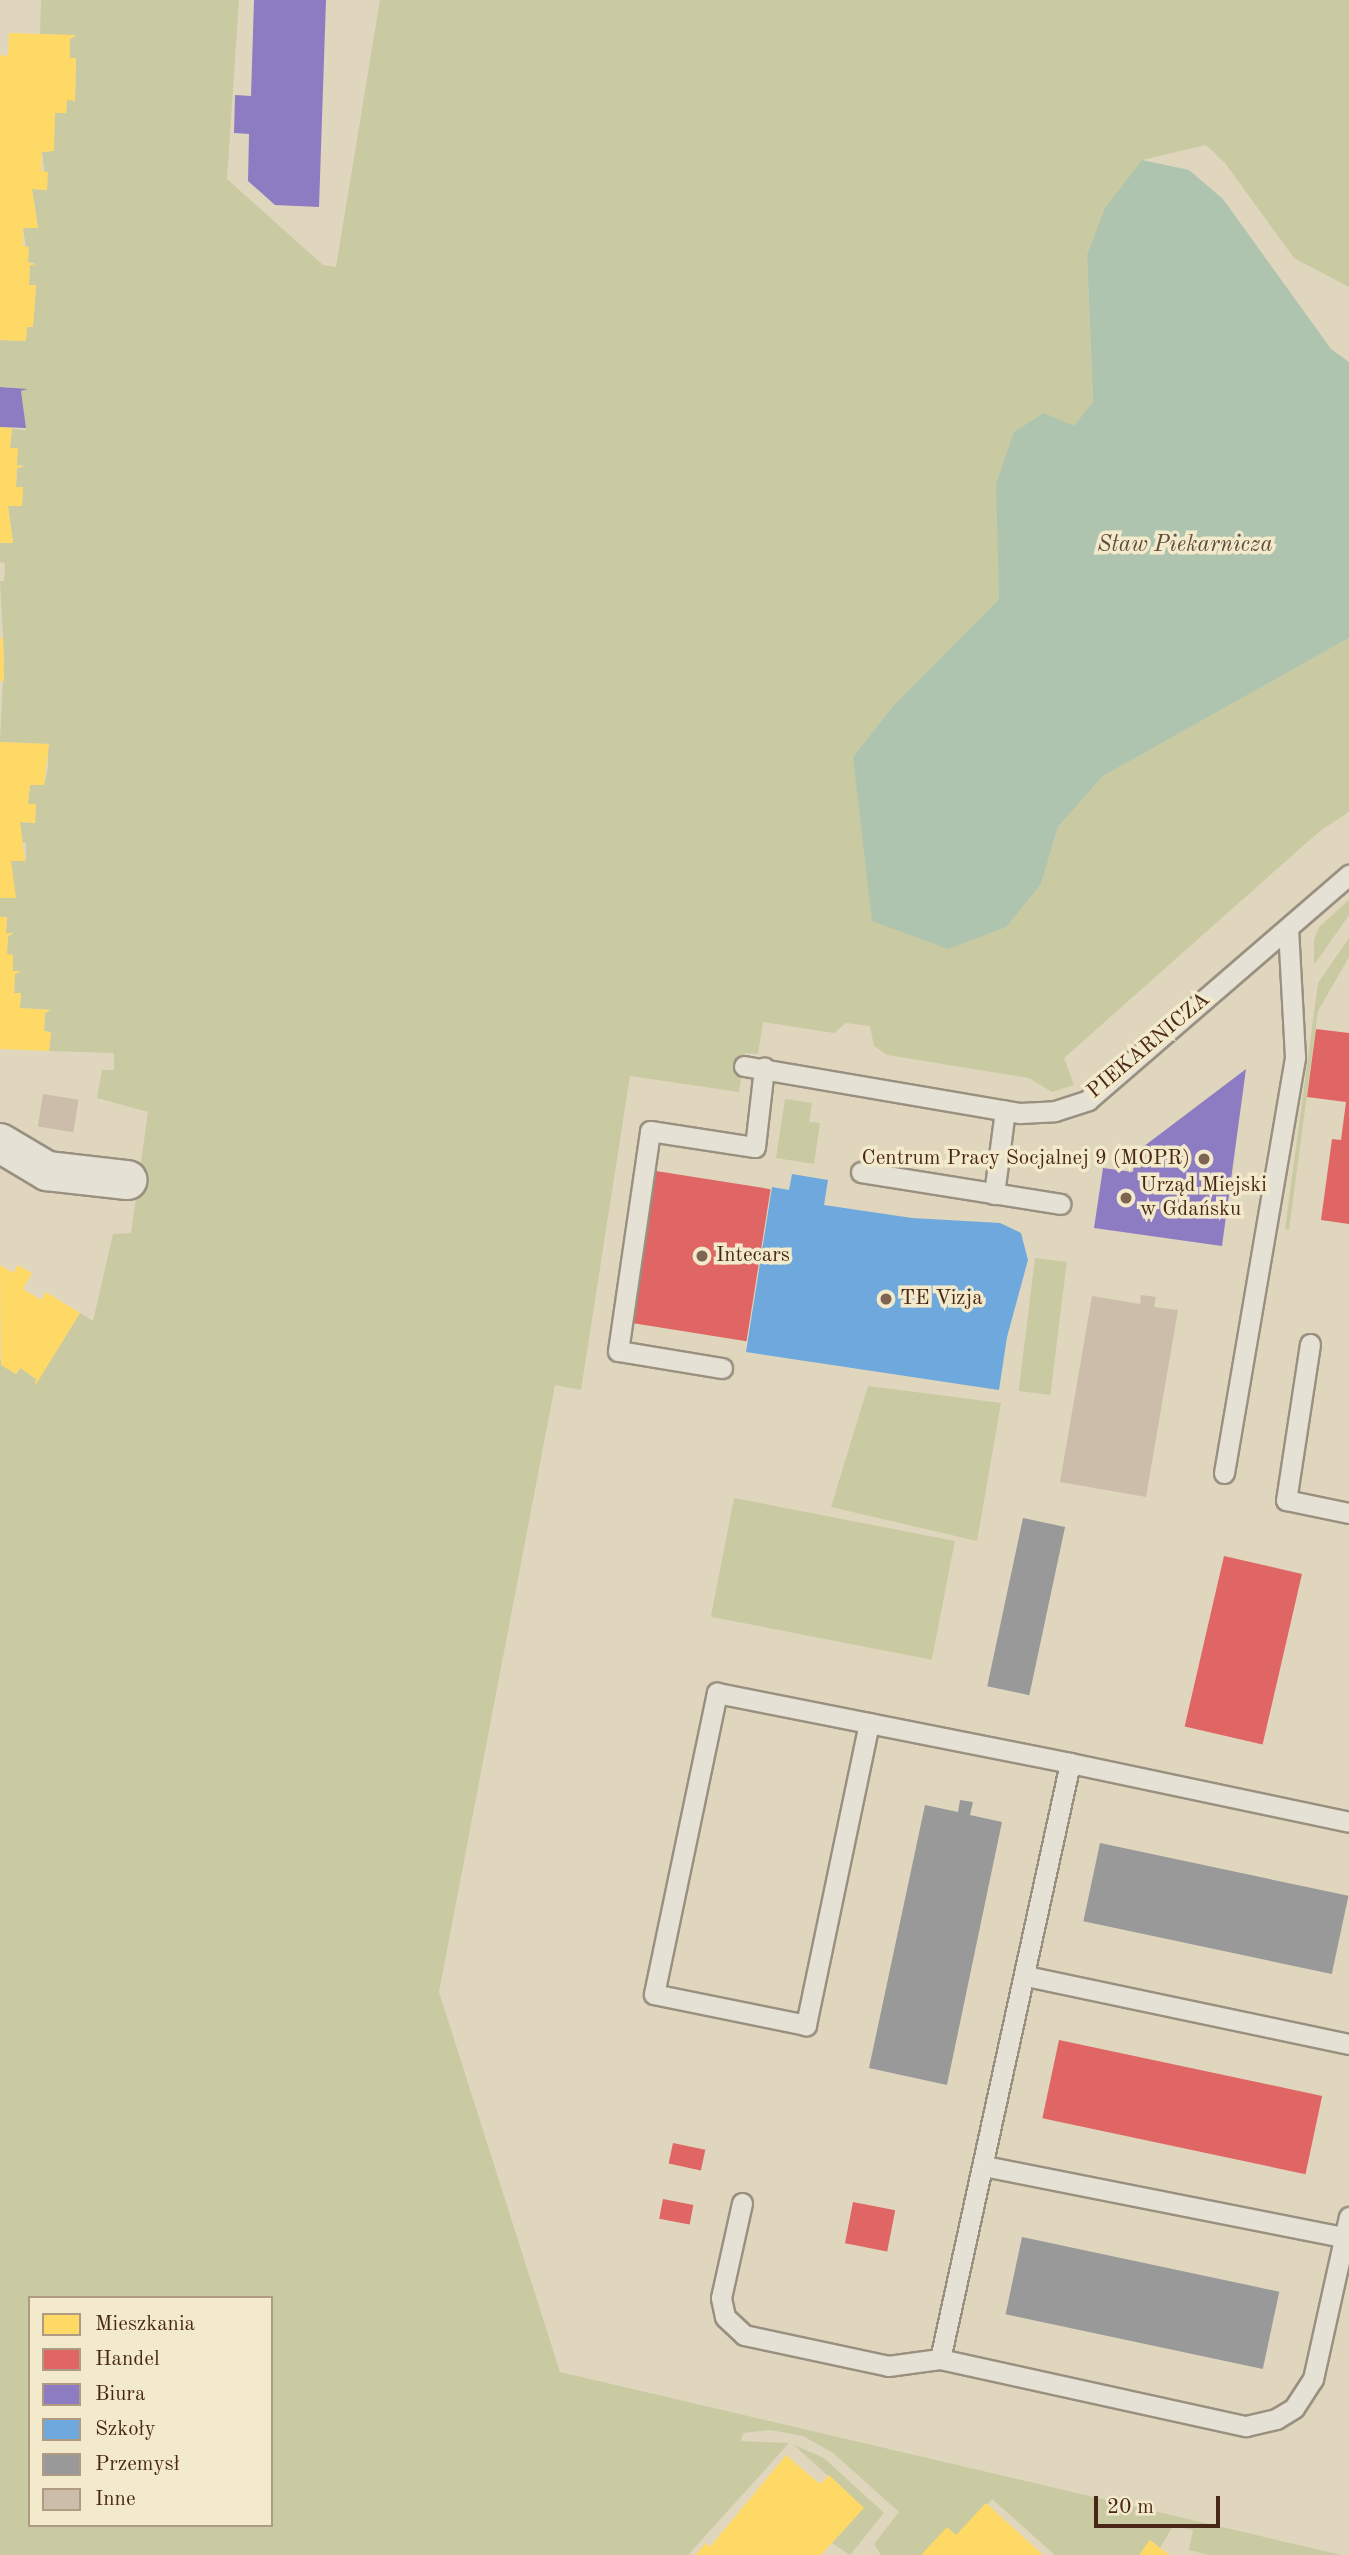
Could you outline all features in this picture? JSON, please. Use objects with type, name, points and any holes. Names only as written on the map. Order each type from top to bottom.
[{"type":"street","points":[[0,1143],[47,1171],[127,1180]]},
{"type":"lane","name":"PIEKARNICZA","points":[[744,1066],[1005,1111],[1055,1111],[1088,1100],[1349,874]]},
{"type":"lane","points":[[1224,1473],[1295,1057],[1288,928]]},
{"type":"lane","points":[[722,1368],[618,1351],[650,1131],[755,1147],[764,1068]]},
{"type":"lane","points":[[994,1194],[1005,1111]]},
{"type":"lane","points":[[861,1172],[1060,1204]]},
{"type":"lane","points":[[1310,1344],[1286,1500],[1349,1513]]},
{"type":"lane","points":[[869,1723],[806,2025],[654,1994],[717,1693],[869,1723],[1070,1763],[1349,1822]]},
{"type":"lane","points":[[940,2359],[1026,1976],[1070,1763]]},
{"type":"lane","points":[[1026,1976],[1349,2044]]},
{"type":"lane","points":[[984,2166],[1344,2237]]},
{"type":"lane","points":[[742,2203],[722,2298],[725,2316],[744,2335],[888,2366],[940,2359],[1246,2426],[1276,2419],[1294,2408],[1313,2379],[1349,2217]]},
{"type":"shaded area","points":[[41,0],[239,0],[227,179],[323,265],[336,267],[380,0],[1349,0],[1349,287],[1294,258],[1225,163],[1206,145],[1142,160],[1087,255],[1093,402],[1000,551],[999,599],[893,706],[853,757],[1041,884],[1058,827],[1103,776],[1349,638],[1349,812],[1320,831],[1064,1058],[1074,1085],[1052,1092],[1029,1078],[887,1055],[874,1046],[870,1026],[846,1023],[834,1033],[763,1022],[758,1054],[745,1053],[739,1092],[630,1076],[581,1390],[555,1385],[439,1992],[560,2372],[1341,2555],[1209,2555],[1189,2550],[1193,2530],[1173,2526],[1160,2548],[1150,2540],[1139,2555],[1055,2555],[992,2499],[942,2555],[881,2555],[874,2544],[899,2512],[833,2453],[803,2436],[770,2430],[743,2433],[741,2441],[789,2443],[688,2555],[0,2555],[0,1359],[16,1374],[20,1368],[36,1379],[35,1385],[80,1313],[93,1321],[113,1234],[131,1233],[148,1112],[97,1098],[102,1070],[114,1070],[114,1053],[49,1051],[51,1032],[44,1031],[45,1013],[51,1010],[20,1008],[21,994],[14,993],[15,974],[21,971],[13,971],[13,955],[7,954],[8,936],[14,934],[6,933],[7,917],[0,917],[0,898],[15,898],[11,861],[26,860],[26,843],[20,842],[20,822],[34,823],[36,804],[28,804],[30,785],[44,785],[48,768],[48,744],[0,742],[4,656],[0,581],[4,581],[5,563],[0,562],[0,543],[13,543],[8,506],[22,504],[23,488],[16,487],[17,468],[24,465],[17,465],[17,448],[10,448],[12,429],[26,430],[21,391],[28,389],[0,387],[0,340],[26,341],[27,327],[33,327],[36,286],[29,285],[30,265],[36,263],[28,262],[23,228],[38,228],[32,189],[47,190],[42,152],[48,151],[55,113],[66,113],[67,100],[75,100],[76,59],[70,58],[70,39],[76,36],[40,34]]},
{"type":"shaded area","points":[[1349,900],[1349,915],[1314,965],[1314,940],[1319,927]]},
{"type":"shaded area","points":[[1349,938],[1349,957],[1318,1011],[1289,1230],[1285,1229],[1318,983]]},
{"type":"shaded area","points":[[785,1099],[812,1103],[809,1122],[820,1123],[814,1164],[776,1158]]},
{"type":"shaded area","points":[[1035,1258],[1067,1262],[1050,1395],[1019,1391]]},
{"type":"shaded area","points":[[868,1386],[1001,1403],[977,1541],[831,1507]]},
{"type":"shaded area","points":[[734,1498],[955,1541],[932,1660],[711,1617]]},
{"type":"shaded area","points":[[794,2445],[824,2458],[884,2513],[850,2555],[832,2543],[863,2508]]},
{"type":"water","name":"Staw Piekarnicza","points":[[1142,160],[1189,170],[1223,199],[1331,349],[1349,362],[1349,638],[1103,776],[1058,827],[1041,884],[1006,927],[948,949],[872,921],[853,757],[893,706],[999,599],[996,484],[1014,432],[1044,413],[1074,426],[1093,402],[1087,255],[1105,208]]},
{"type":"building: Mieszkania","points":[[9,33],[76,35],[70,39],[70,58],[76,58],[75,101],[67,100],[66,113],[55,113],[54,151],[42,152],[41,171],[48,172],[47,190],[32,189],[38,228],[23,228],[23,246],[29,247],[28,262],[37,266],[30,265],[29,285],[36,285],[33,327],[27,327],[26,341],[0,340],[0,55],[8,56]]},
{"type":"building: Mieszkania","points":[[0,427],[12,428],[10,448],[18,448],[17,465],[24,467],[17,468],[16,487],[23,487],[22,506],[8,506],[13,543],[0,543]]},
{"type":"building: Mieszkania","points":[[0,638],[3,638],[4,681],[0,681]]},
{"type":"building: Mieszkania","points":[[0,742],[49,744],[44,785],[30,785],[28,804],[36,804],[35,823],[20,822],[25,861],[11,861],[16,898],[0,898]]},
{"type":"building: Mieszkania","points":[[0,917],[7,917],[6,933],[14,933],[8,936],[7,954],[13,955],[13,971],[21,971],[15,974],[14,993],[21,993],[20,1008],[51,1010],[45,1013],[44,1031],[51,1032],[49,1051],[0,1049]]},
{"type":"building: Mieszkania","points":[[0,1265],[13,1273],[18,1265],[32,1273],[23,1289],[41,1300],[46,1292],[80,1313],[35,1386],[36,1379],[20,1368],[16,1374],[1,1365]]},
{"type":"building: Mieszkania","points":[[786,2455],[820,2484],[829,2475],[864,2508],[821,2555],[695,2555],[706,2543],[710,2547]]},
{"type":"building: Mieszkania","points":[[986,2503],[1043,2555],[921,2555],[947,2527],[956,2535]]},
{"type":"building: Mieszkania","points":[[1150,2540],[1160,2548],[1170,2555],[1139,2555]]},
{"type":"building: Handel","points":[[1316,1029],[1349,1033],[1349,1224],[1321,1220],[1332,1139],[1341,1140],[1346,1102],[1307,1097]]},
{"type":"building: Handel","name":"Intecars","points":[[656,1171],[771,1189],[746,1341],[632,1323]]},
{"type":"building: Handel","points":[[1224,1556],[1302,1574],[1263,1745],[1185,1727]]},
{"type":"building: Handel","points":[[1059,2040],[1322,2096],[1305,2174],[1042,2118]]},
{"type":"building: Handel","points":[[673,2143],[705,2150],[701,2170],[669,2164]]},
{"type":"building: Handel","points":[[663,2199],[693,2205],[690,2225],[659,2219]]},
{"type":"building: Handel","points":[[853,2202],[895,2210],[887,2251],[845,2243]]},
{"type":"building: Biura","points":[[254,0],[326,0],[319,207],[275,205],[248,181],[249,134],[234,133],[235,95],[251,96]]},
{"type":"building: Biura","points":[[0,387],[28,389],[21,391],[26,428],[0,427]]},
{"type":"building: Biura","points":[[1246,1069],[1222,1246],[1094,1228],[1103,1168],[1133,1172],[1135,1153]]},
{"type":"building: Szkoły","name":"TE Vizja","points":[[792,1174],[828,1180],[824,1205],[912,1218],[1000,1223],[1021,1233],[1028,1260],[1007,1337],[999,1390],[746,1352],[772,1187],[789,1190]]},
{"type":"building: Przemysł","points":[[1023,1518],[1065,1527],[1029,1695],[987,1686]]},
{"type":"building: Przemysł","points":[[960,1800],[973,1802],[970,1815],[1002,1822],[947,2085],[869,2068],[925,1805],[958,1812]]},
{"type":"building: Przemysł","points":[[1100,1843],[1348,1896],[1332,1974],[1083,1921]]},
{"type":"building: Przemysł","points":[[1022,2237],[1279,2292],[1263,2369],[1006,2314]]},
{"type":"building: Inne","points":[[43,1094],[79,1100],[73,1132],[38,1127]]},
{"type":"building: Inne","points":[[1141,1295],[1156,1297],[1154,1307],[1178,1310],[1146,1497],[1060,1482],[1092,1296],[1140,1304]]},
{"type":"place","name":"Centrum Pracy Socjalnej 9 (MOPR)","points":[[1204,1159]]},
{"type":"place","name":"Urząd Miejski w Gdańsku","points":[[1126,1198]]},
{"type":"place","name":"Intecars","points":[[702,1256]]},
{"type":"place","name":"TE Vizja","points":[[886,1299]]}]
